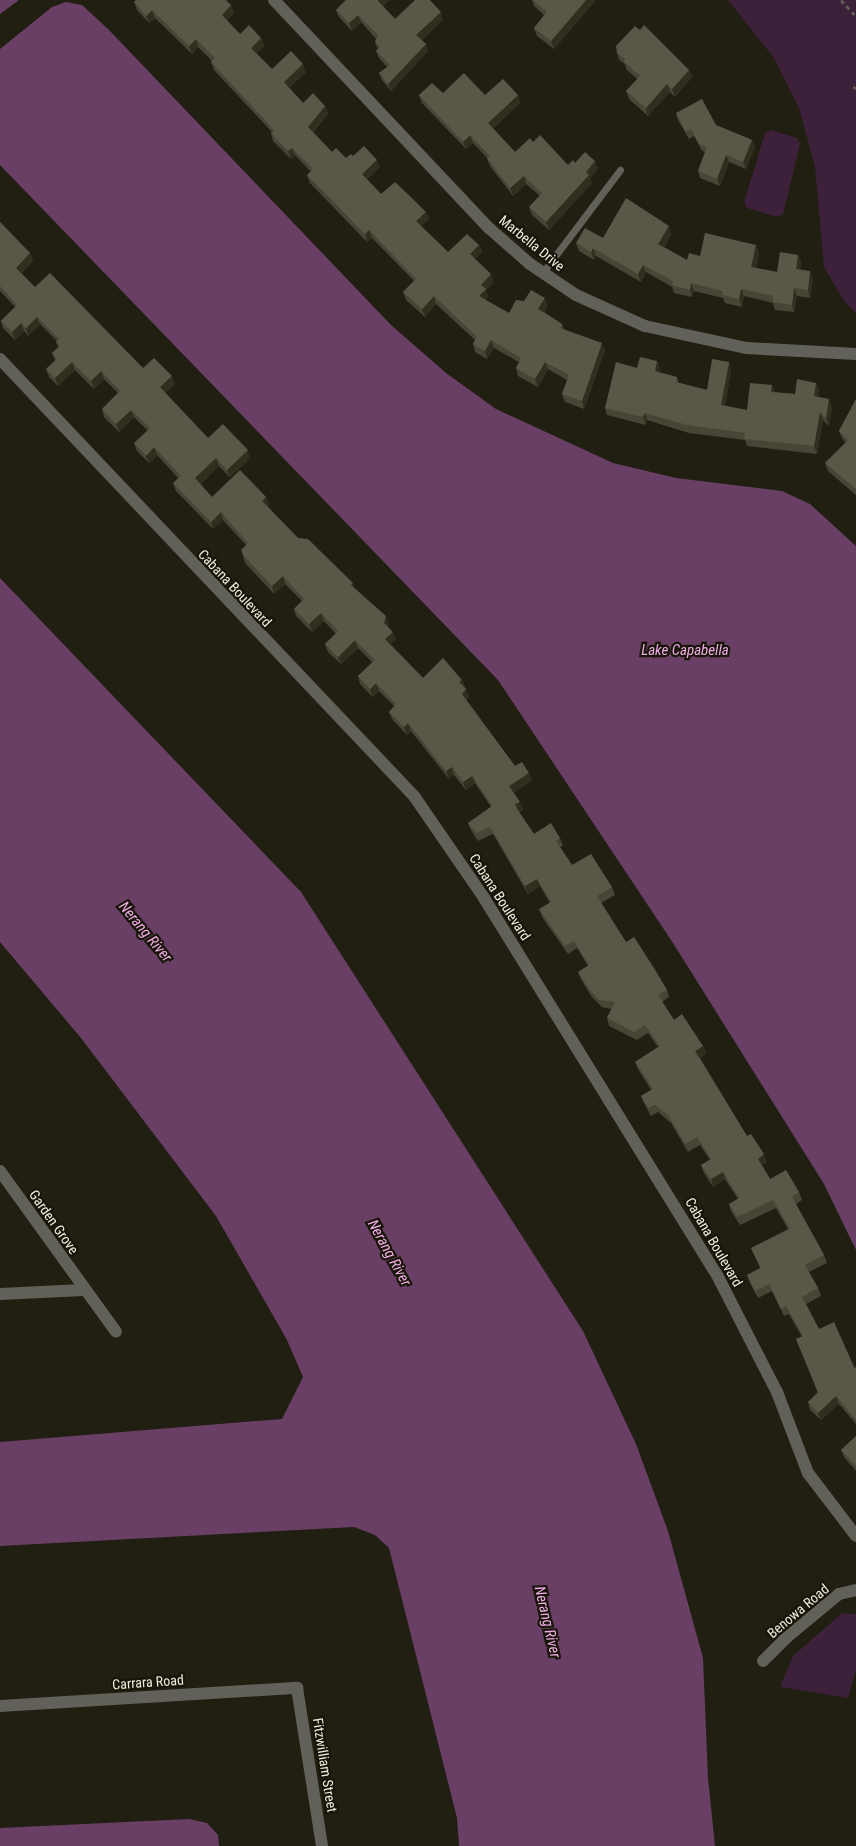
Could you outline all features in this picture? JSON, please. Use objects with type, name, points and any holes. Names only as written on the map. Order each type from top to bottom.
[{"type":"street","name":"Marbella Drive","points":[[274,0],[489,228],[543,272],[576,295],[645,326],[746,348],[856,354]]},
{"type":"street","name":"Cabana Boulevard","points":[[0,360],[414,796],[490,906],[711,1265],[777,1392],[808,1473],[856,1536]]},
{"type":"street","name":"Garden Grove","points":[[0,1171],[83,1290],[116,1332]]},
{"type":"street","points":[[0,1294],[83,1290]]},
{"type":"street","name":"Benowa Road","points":[[764,1661],[786,1638],[839,1594],[856,1590]]},
{"type":"street","name":"Carrara Road","points":[[0,1706],[297,1688]]},
{"type":"street","name":"Fitzwilliam Street","points":[[297,1688],[322,1846]]},
{"type":"lane","points":[[543,272],[620,170]]},
{"type":"path","points":[[841,0],[856,16]]},
{"type":"shaded area","points":[[728,0],[856,0],[856,313],[844,301],[824,267],[815,167],[799,108],[774,58]]},
{"type":"shaded area","points":[[771,130],[797,138],[800,144],[783,214],[777,217],[747,208],[744,203],[765,133]]},
{"type":"shaded area","points":[[842,1613],[856,1614],[856,1670],[848,1698],[780,1687],[793,1656]]},
{"type":"water","points":[[0,0],[19,0],[0,14]]},
{"type":"water","name":"Lake Capabella","points":[[66,2],[82,5],[109,30],[391,325],[446,373],[496,409],[613,463],[676,478],[782,491],[810,504],[856,546],[856,1250],[824,1184],[673,943],[498,680],[0,165],[0,49],[52,7]]},
{"type":"water","name":"Nerang River","points":[[0,578],[301,892],[583,1331],[636,1444],[668,1531],[703,1658],[708,1778],[715,1846],[459,1846],[457,1818],[389,1548],[375,1535],[354,1527],[0,1546],[0,1442],[282,1419],[303,1377],[287,1340],[216,1216],[81,1038],[0,942]]},
{"type":"water","points":[[189,1819],[207,1823],[218,1835],[219,1846],[0,1846],[0,1828]]},
{"type":"building","points":[[136,0],[226,0],[231,5],[222,15],[240,34],[249,25],[261,38],[251,48],[272,69],[291,51],[303,64],[284,82],[303,103],[313,93],[325,106],[308,127],[332,152],[336,148],[346,158],[351,154],[353,156],[364,146],[377,160],[362,174],[381,194],[395,182],[426,212],[416,221],[448,252],[467,234],[479,245],[470,254],[491,274],[481,285],[486,289],[479,296],[509,313],[516,300],[524,301],[531,290],[545,298],[538,309],[562,324],[560,328],[602,343],[582,401],[562,394],[569,375],[545,362],[535,379],[516,368],[521,358],[491,340],[485,351],[473,344],[477,337],[434,296],[422,309],[403,292],[416,279],[369,230],[365,234],[307,175],[313,169],[292,148],[288,151],[271,133],[274,130],[211,62],[215,58],[196,39],[189,46],[152,10],[146,16],[134,2]]},
{"type":"building","points":[[346,0],[378,0],[395,19],[415,0],[430,0],[441,12],[416,35],[426,44],[388,84],[379,73],[390,65],[376,51],[380,47],[375,42],[378,35],[358,15],[349,23],[336,10]]},
{"type":"building","points":[[533,0],[586,0],[551,41],[534,28],[547,12]]},
{"type":"building","points":[[644,25],[689,70],[672,89],[667,84],[646,108],[626,91],[640,76],[624,62],[625,59],[617,53],[616,46],[635,26],[640,30]]},
{"type":"building","points":[[464,73],[485,95],[503,79],[518,95],[488,123],[515,152],[530,138],[533,142],[540,135],[568,165],[573,160],[575,163],[585,152],[595,161],[586,172],[589,175],[546,222],[529,207],[542,193],[524,176],[510,188],[487,158],[490,156],[470,135],[463,142],[419,95],[432,83],[443,93]]},
{"type":"building","points":[[702,99],[716,125],[752,140],[743,162],[726,155],[717,179],[698,171],[707,147],[699,144],[691,129],[686,132],[676,113]]},
{"type":"building","points":[[626,198],[669,226],[658,244],[687,260],[689,253],[700,256],[705,233],[756,245],[751,267],[777,272],[780,252],[798,255],[796,269],[810,271],[808,290],[794,288],[792,305],[773,302],[773,296],[741,289],[739,299],[722,295],[723,291],[691,283],[690,290],[672,285],[673,281],[643,265],[638,274],[593,248],[591,252],[576,243],[585,228],[603,238]]},
{"type":"building","points":[[0,222],[30,253],[16,268],[35,287],[50,273],[143,368],[154,358],[172,376],[160,387],[208,438],[223,424],[248,450],[227,470],[216,458],[195,478],[212,497],[240,470],[266,497],[262,501],[298,538],[308,539],[353,583],[351,585],[386,616],[384,623],[393,632],[385,639],[423,678],[443,658],[462,680],[459,682],[466,689],[462,694],[515,766],[522,762],[529,773],[509,786],[520,802],[515,804],[517,809],[534,834],[551,823],[560,838],[556,841],[572,865],[591,854],[612,887],[597,896],[626,942],[634,937],[654,968],[667,990],[658,995],[674,1020],[682,1014],[703,1046],[695,1051],[747,1136],[751,1134],[764,1154],[758,1159],[770,1179],[786,1170],[799,1192],[792,1197],[824,1255],[805,1265],[818,1288],[802,1297],[819,1329],[834,1322],[855,1369],[856,1366],[856,1420],[836,1396],[818,1413],[808,1402],[818,1392],[796,1339],[803,1336],[786,1306],[781,1309],[769,1284],[755,1291],[747,1275],[761,1268],[751,1248],[790,1229],[773,1200],[737,1217],[729,1204],[739,1198],[723,1172],[711,1179],[701,1165],[711,1159],[697,1137],[685,1144],[668,1115],[655,1105],[648,1108],[641,1096],[653,1089],[635,1062],[660,1046],[645,1025],[634,1032],[607,1018],[615,1002],[599,1000],[588,988],[578,972],[589,965],[574,941],[565,946],[539,909],[551,902],[537,879],[525,886],[490,827],[476,833],[468,823],[492,806],[472,776],[463,782],[452,767],[446,771],[408,723],[404,727],[389,712],[396,704],[376,683],[370,689],[358,676],[375,660],[355,640],[338,657],[325,644],[338,631],[321,613],[309,624],[294,609],[304,599],[283,576],[272,586],[243,555],[241,550],[248,543],[221,512],[211,522],[173,483],[181,476],[154,447],[146,456],[134,443],[150,428],[131,410],[116,424],[102,409],[120,391],[101,371],[91,381],[72,362],[55,378],[46,369],[57,359],[52,353],[60,346],[56,342],[59,339],[37,317],[26,328],[21,323],[12,332],[1,321],[17,305],[0,286]]},
{"type":"building","points":[[640,357],[657,361],[655,371],[677,377],[676,382],[707,390],[712,359],[729,362],[721,405],[747,410],[750,383],[772,385],[771,392],[795,394],[797,379],[816,383],[814,396],[829,399],[826,418],[820,412],[814,446],[744,439],[745,433],[687,425],[645,413],[643,417],[605,408],[616,362],[637,368]]},
{"type":"building","points":[[856,399],[856,489],[825,463],[848,440],[839,431]]},
{"type":"building","points":[[856,1436],[856,1466],[841,1450]]}]
